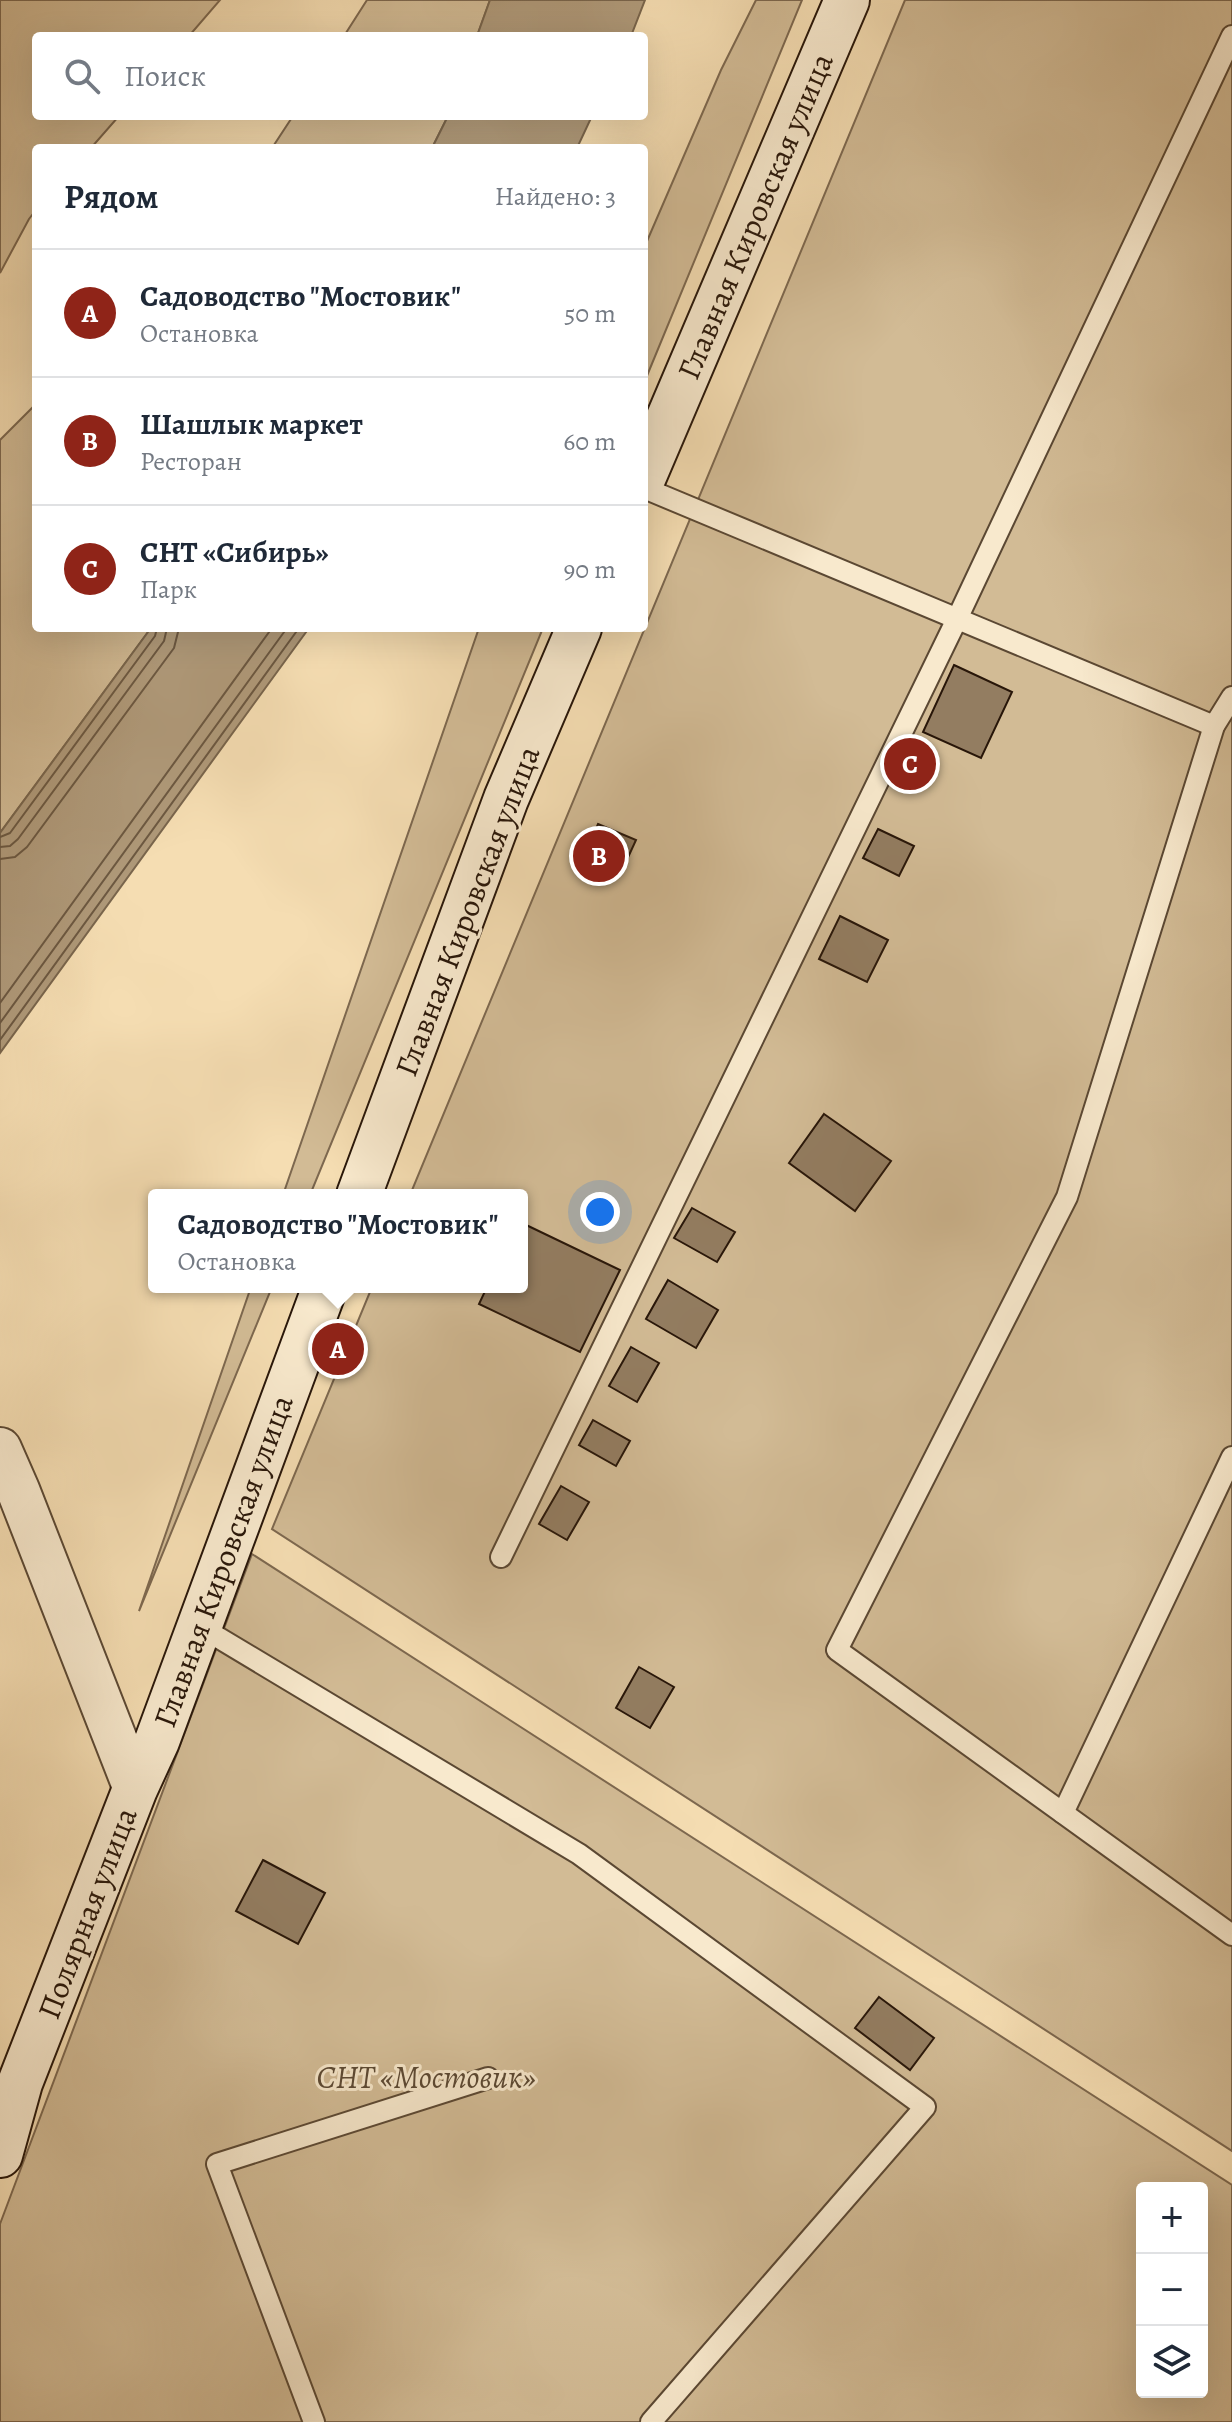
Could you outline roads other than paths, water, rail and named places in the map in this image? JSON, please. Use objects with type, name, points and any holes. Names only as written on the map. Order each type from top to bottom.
[{"type":"main road","name":"Главная Кировская улица","points":[[648,467],[847,0]]},
{"type":"main road","name":"Главная Кировская улица","points":[[361,1189],[506,799],[577,632]]},
{"type":"main road","name":"Главная Кировская улица","points":[[135,1789],[157,1741],[323,1293]]},
{"type":"main road","name":"Полярная улица","points":[[0,2155],[10,2082],[135,1789]]},
{"type":"street","name":"Полярная улица","points":[[0,1449],[135,1789]]},
{"type":"lane","points":[[501,1557],[957,619],[1232,36]]},
{"type":"lane","points":[[648,490],[1214,726]]},
{"type":"lane","points":[[1232,697],[1214,726],[1067,1197],[837,1650],[1232,1935]]},
{"type":"lane","points":[[1063,1813],[1232,1457]]},
{"type":"lane","points":[[199,1626],[579,1854],[925,2107],[651,2422]]},
{"type":"lane","points":[[314,2422],[217,2164],[488,2078]]},
{"type":"water","points":[[490,0],[645,0],[633,32],[478,32]]},
{"type":"water","points":[[446,120],[590,120],[579,144],[434,144]]},
{"type":"water","points":[[148,632],[306,632],[0,1053],[0,833]]},
{"type":"place","name":"СНТ «Сибирь»","points":[[910,764]]},
{"type":"place","name":"Шашлык маркет","points":[[599,856]]},
{"type":"place","name":"Садоводство \"Мостовик\"","points":[[338,1349]]},
{"type":"park label","name":"СНТ «Мостовик»","points":[[426,2077]]}]
